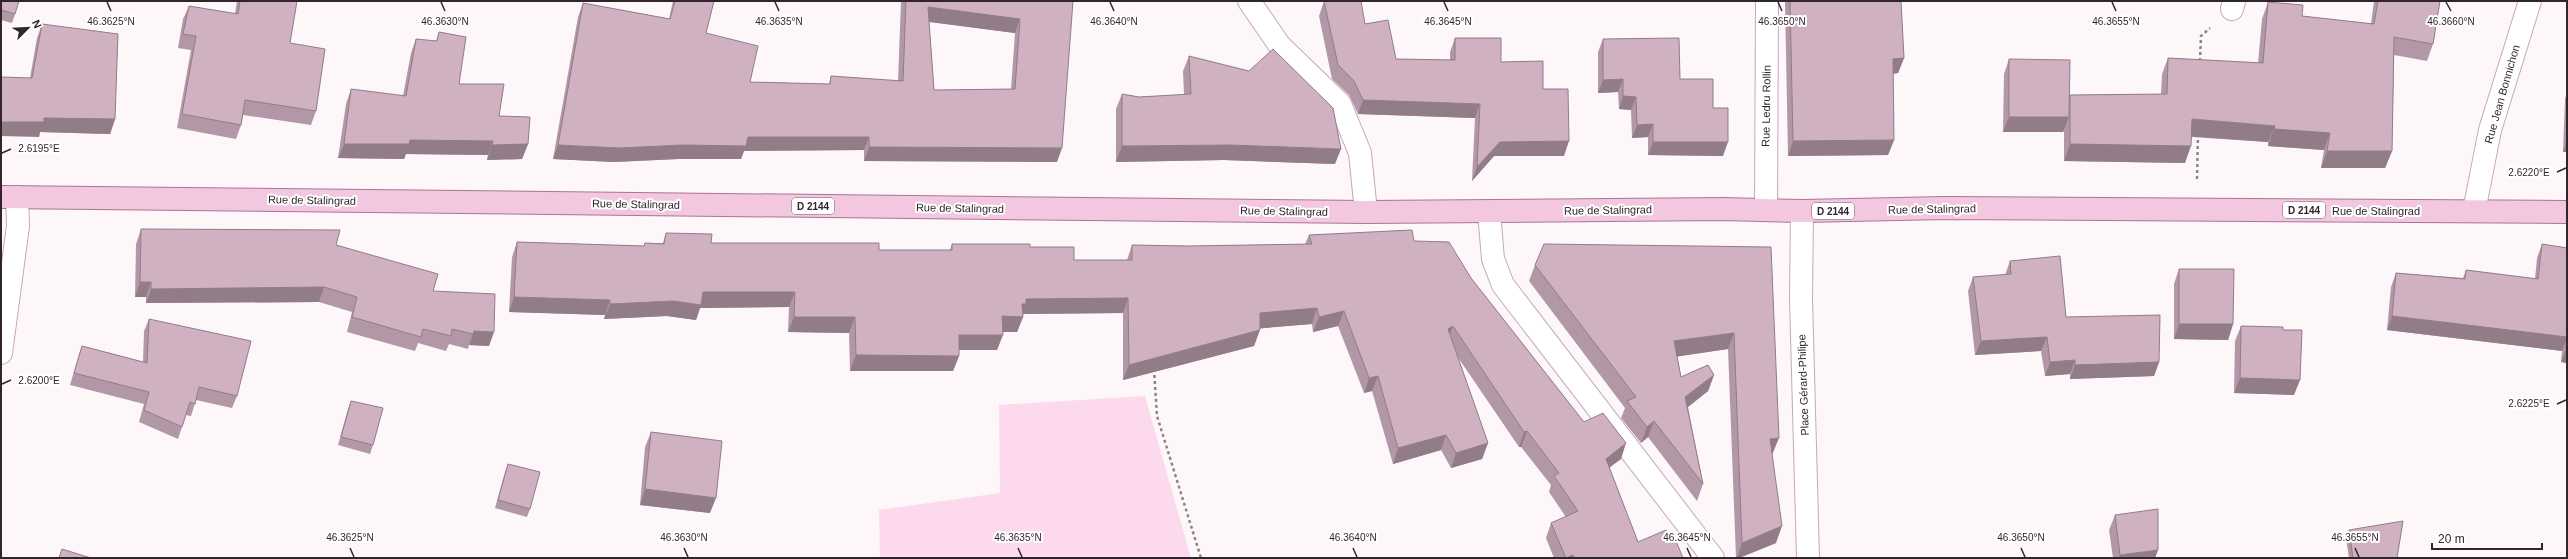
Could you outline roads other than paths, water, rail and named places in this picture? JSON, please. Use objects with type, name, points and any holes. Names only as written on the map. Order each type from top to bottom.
[{"type":"main road","name":"Rue de Stalingrad","points":[[9,197],[1366,212],[1802,211],[1945,208],[2567,212]]},
{"type":"street","points":[[1248,1],[1280,46],[1340,104],[1360,153],[1366,212]]},
{"type":"street","name":"Rue Ledru Rollin","points":[[1766,210],[1767,1]]},
{"type":"street","name":"Rue Jean Bonnichon","points":[[2474,211],[2490,130],[2530,1]]},
{"type":"street","points":[[1,353],[18,226],[9,197]]},
{"type":"street","name":"Place Gérard-Philipe","points":[[1802,211],[1801,299],[1808,558]]},
{"type":"street","points":[[1489,212],[1493,259],[1503,285],[1713,558]]}]
